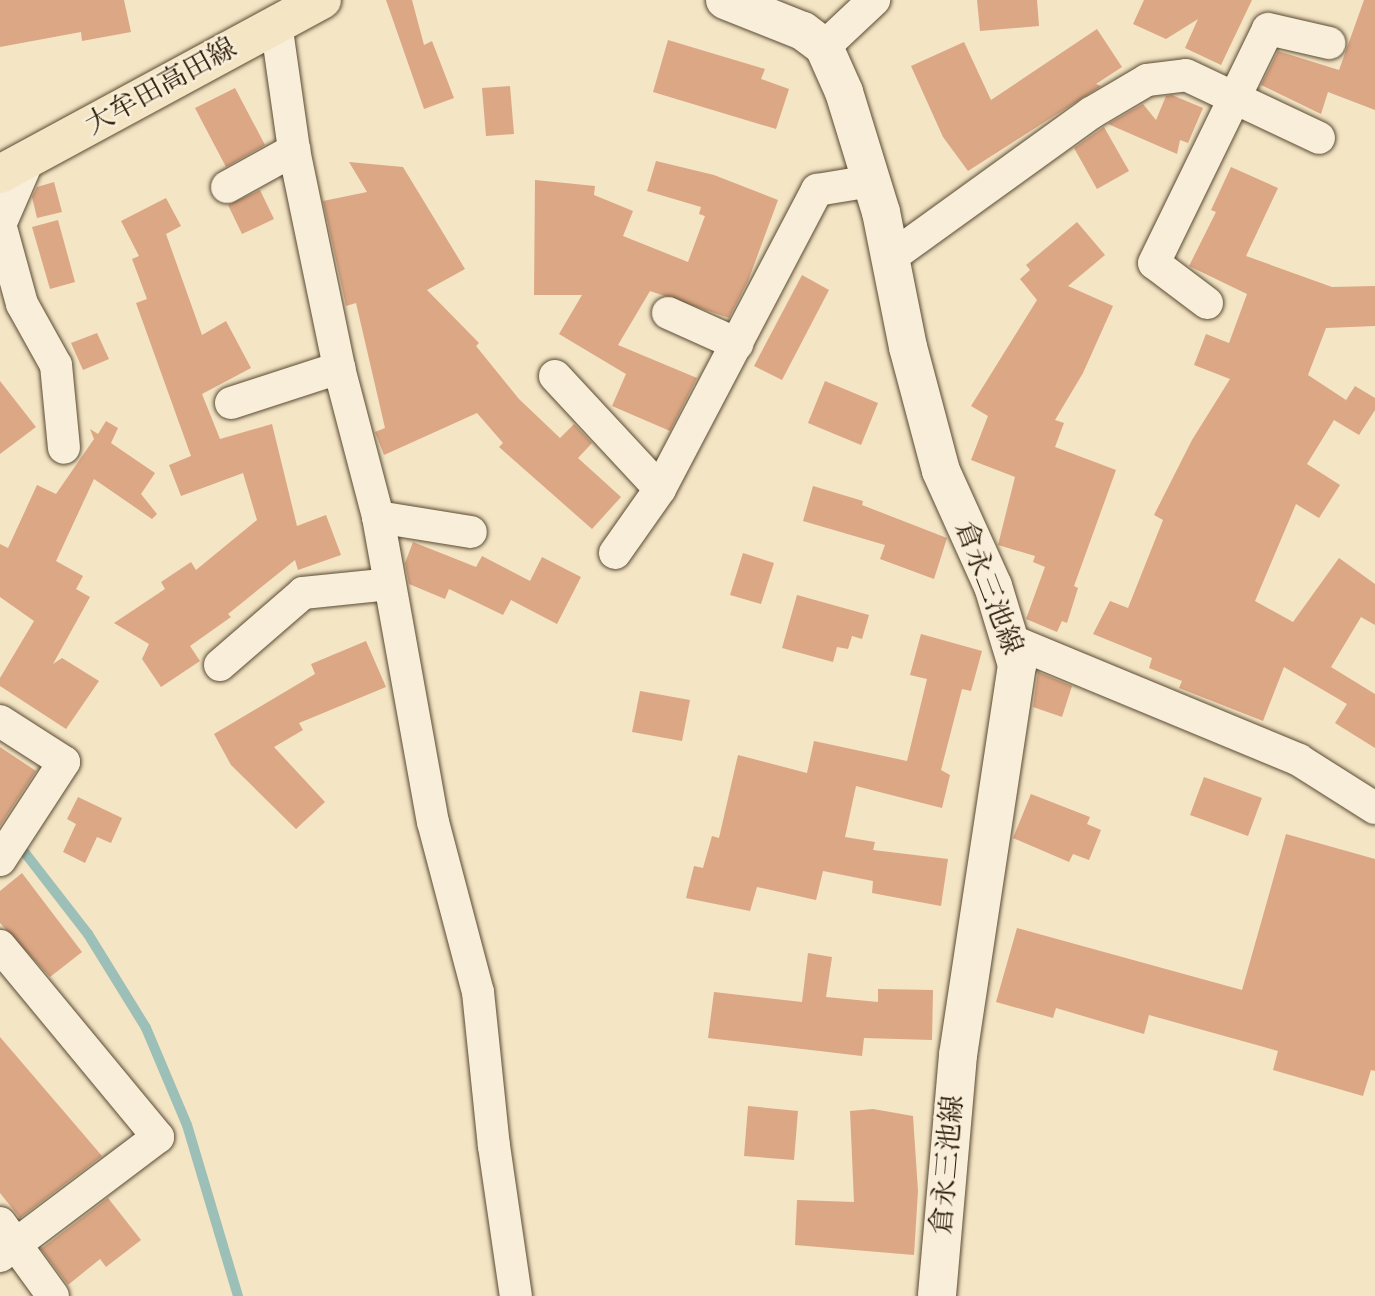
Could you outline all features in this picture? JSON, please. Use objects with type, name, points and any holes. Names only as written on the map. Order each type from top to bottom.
[{"type":"main road","name":"大牟田高田線","points":[[15,166],[322,0]]},
{"type":"main road","points":[[725,0],[803,30],[824,47]]},
{"type":"main road","name":"倉永三池線","points":[[824,47],[844,92],[871,181],[942,471],[1012,640],[1017,665],[1012,724],[958,1055],[937,1296]]},
{"type":"street","points":[[824,47],[874,0]]},
{"type":"street","points":[[276,23],[294,150],[339,368],[378,517],[433,822],[478,992],[494,1146],[516,1296]]},
{"type":"street","points":[[1207,303],[1154,264],[1232,97],[1268,29],[1329,43]]},
{"type":"street","points":[[890,258],[1091,113],[1147,80],[1185,75],[1319,138]]},
{"type":"street","points":[[227,187],[294,150]]},
{"type":"street","points":[[15,166],[0,224],[22,304],[56,365],[64,448]]},
{"type":"street","points":[[615,553],[660,489],[817,190],[871,181]]},
{"type":"street","points":[[667,313],[737,344]]},
{"type":"street","points":[[231,403],[339,368]]},
{"type":"street","points":[[555,376],[660,489]]},
{"type":"street","points":[[378,517],[471,532]]},
{"type":"street","points":[[220,666],[303,593],[390,583]]},
{"type":"street","points":[[1012,640],[1299,760],[1375,808]]},
{"type":"street","points":[[0,721],[64,762],[0,860]]},
{"type":"street","points":[[0,946],[158,1137],[6,1241],[53,1296]]},
{"type":"building","points":[[0,0],[124,0],[131,32],[82,41],[81,32],[0,47]]},
{"type":"building","points":[[386,0],[412,0],[424,45],[432,41],[454,98],[424,109]]},
{"type":"building","points":[[977,0],[1037,0],[1039,26],[980,31]]},
{"type":"building","points":[[1144,0],[1252,0],[1221,65],[1185,48],[1198,19],[1166,39],[1133,24]]},
{"type":"building","points":[[1364,0],[1375,0],[1375,110],[1328,92],[1321,114],[1261,85],[1278,51],[1339,70]]},
{"type":"building","points":[[1097,29],[1122,67],[1096,84],[1101,86],[968,171],[943,137],[911,66],[964,42],[991,100]]},
{"type":"building","points":[[668,40],[765,69],[761,79],[789,89],[776,129],[653,92]]},
{"type":"building","points":[[510,86],[514,134],[486,136],[482,88]]},
{"type":"building","points":[[235,88],[265,145],[226,167],[195,108]]},
{"type":"building","points":[[1172,95],[1203,108],[1188,143],[1180,140],[1177,154],[1108,124],[1143,104],[1156,120],[1166,96]]},
{"type":"building","points":[[1104,127],[1129,171],[1097,189],[1074,148]]},
{"type":"building","points":[[656,161],[714,175],[778,200],[748,281],[729,318],[650,291],[618,345],[697,378],[670,431],[612,406],[626,374],[559,334],[582,295],[534,295],[535,180],[595,186],[594,195],[633,211],[623,236],[688,262],[705,216],[699,214],[701,207],[647,191]]},
{"type":"building","points":[[349,162],[403,167],[465,269],[427,290],[479,343],[476,346],[519,399],[560,438],[574,424],[592,443],[578,458],[621,497],[592,529],[499,447],[503,443],[477,413],[384,455],[375,432],[385,428],[356,303],[346,306],[323,201],[367,192]]},
{"type":"building","points":[[1231,167],[1278,188],[1246,256],[1332,287],[1375,286],[1375,326],[1326,328],[1308,375],[1346,400],[1341,408],[1355,386],[1375,398],[1375,410],[1359,435],[1334,420],[1307,464],[1340,485],[1319,518],[1296,504],[1255,601],[1293,622],[1339,558],[1375,584],[1375,625],[1361,617],[1331,667],[1375,694],[1375,748],[1335,723],[1347,704],[1284,667],[1263,721],[1179,688],[1182,681],[1149,668],[1152,658],[1093,634],[1110,601],[1128,608],[1163,520],[1154,515],[1192,440],[1230,379],[1194,365],[1206,334],[1229,343],[1247,294],[1189,266],[1216,212],[1211,210]]},
{"type":"building","points":[[54,182],[62,212],[37,218],[32,197],[37,187]]},
{"type":"building","points":[[260,190],[274,219],[242,234],[228,205]]},
{"type":"building","points":[[166,198],[181,226],[166,234],[202,335],[226,321],[251,368],[202,394],[220,439],[272,424],[297,526],[326,515],[341,555],[298,570],[295,560],[228,614],[231,617],[190,646],[200,661],[161,687],[142,659],[149,644],[114,623],[165,589],[161,582],[191,562],[196,570],[257,520],[243,473],[181,496],[169,465],[191,456],[136,303],[147,299],[132,259],[139,256],[121,221]]},
{"type":"building","points":[[58,220],[75,282],[50,289],[32,227]]},
{"type":"building","points":[[1077,222],[1105,255],[1068,286],[1113,306],[1083,373],[1055,420],[1064,423],[1055,447],[1116,470],[1074,586],[1078,588],[1067,623],[1062,621],[1057,632],[1026,619],[1045,567],[1033,562],[1035,556],[998,545],[1015,477],[971,460],[988,416],[971,406],[1037,300],[1020,279],[1030,270],[1026,265]]},
{"type":"building","points":[[802,275],[829,290],[782,380],[754,366]]},
{"type":"building","points":[[97,333],[109,359],[83,370],[71,343]]},
{"type":"building","points":[[0,381],[36,427],[0,454]]},
{"type":"building","points":[[825,381],[878,403],[861,445],[808,423]]},
{"type":"building","points":[[106,421],[118,428],[111,443],[155,473],[141,494],[157,514],[152,519],[94,479],[56,561],[83,576],[76,589],[90,597],[53,664],[62,658],[99,681],[66,729],[0,686],[0,678],[34,621],[0,597],[0,544],[8,548],[37,485],[56,494],[94,439],[90,429],[98,434]]},
{"type":"building","points":[[813,486],[863,501],[862,505],[947,538],[934,579],[880,559],[885,545],[803,521]]},
{"type":"building","points":[[413,542],[476,567],[482,556],[530,581],[542,557],[581,577],[557,624],[511,600],[503,615],[449,589],[445,599],[409,584],[405,563]]},
{"type":"building","points":[[743,553],[774,563],[761,604],[730,595]]},
{"type":"building","points":[[797,595],[869,615],[862,639],[852,636],[848,649],[837,647],[833,662],[782,648]]},
{"type":"building","points":[[921,634],[982,651],[971,691],[962,689],[941,770],[950,775],[942,808],[856,786],[845,837],[875,842],[873,850],[948,859],[941,906],[872,893],[873,881],[823,871],[816,900],[757,887],[750,911],[686,898],[694,866],[703,868],[712,836],[719,838],[738,755],[807,773],[814,741],[907,761],[927,679],[910,675]]},
{"type":"building","points":[[366,641],[386,687],[299,723],[303,730],[274,747],[325,802],[296,829],[231,765],[214,734],[315,674],[311,664]]},
{"type":"building","points":[[1038,672],[1072,686],[1062,717],[1033,707]]},
{"type":"building","points":[[640,691],[690,700],[682,741],[632,732]]},
{"type":"building","points":[[0,747],[36,771],[0,826]]},
{"type":"building","points":[[1204,777],[1262,798],[1248,836],[1190,815]]},
{"type":"building","points":[[1031,794],[1090,817],[1087,824],[1101,830],[1089,860],[1073,854],[1069,862],[1013,838]]},
{"type":"building","points":[[78,797],[122,818],[111,843],[97,837],[85,863],[63,852],[76,824],[67,819]]},
{"type":"building","points":[[1286,834],[1375,859],[1375,1071],[1371,1070],[1363,1096],[1273,1070],[1278,1051],[1149,1015],[1144,1034],[1056,1008],[1053,1018],[996,1002],[1017,928],[1242,990]]},
{"type":"building","points":[[22,873],[82,952],[50,977],[0,923],[0,891]]},
{"type":"building","points":[[808,953],[832,957],[826,997],[878,1002],[878,989],[933,990],[932,1040],[864,1038],[862,1056],[708,1038],[714,992],[802,1002]]},
{"type":"building","points":[[0,1037],[102,1156],[20,1218],[0,1193]]},
{"type":"building","points":[[748,1106],[798,1111],[794,1160],[744,1156]]},
{"type":"building","points":[[873,1109],[913,1116],[918,1191],[914,1255],[795,1245],[797,1200],[854,1202],[850,1111]]},
{"type":"building","points":[[108,1198],[141,1240],[106,1267],[100,1259],[68,1285],[41,1249]]},
{"type":"waterway","points":[[22,849],[88,934],[146,1028],[187,1125],[238,1296]]}]
